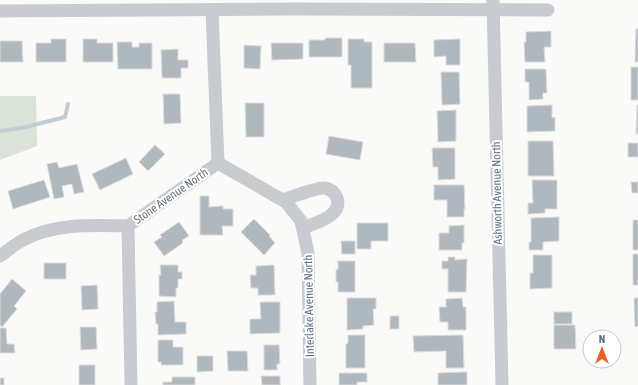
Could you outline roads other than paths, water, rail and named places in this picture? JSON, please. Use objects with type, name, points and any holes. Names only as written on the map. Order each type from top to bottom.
[{"type":"street","points":[[0,11],[78,5],[212,10],[493,5],[548,10]]},
{"type":"street","name":"Ashworth Avenue North","points":[[493,5],[502,385]]},
{"type":"street","name":"Stone Avenue North","points":[[131,385],[128,226],[218,163],[212,10]]},
{"type":"street","name":"Interlake Avenue North","points":[[218,163],[286,202],[301,221],[308,253],[310,385]]},
{"type":"street","points":[[283,200],[320,188],[329,190],[336,196],[338,206],[333,214],[303,228]]},
{"type":"street","points":[[0,256],[22,240],[50,229],[81,225],[128,226]]},
{"type":"waterway","points":[[0,131],[22,128],[65,117],[68,104]]}]
